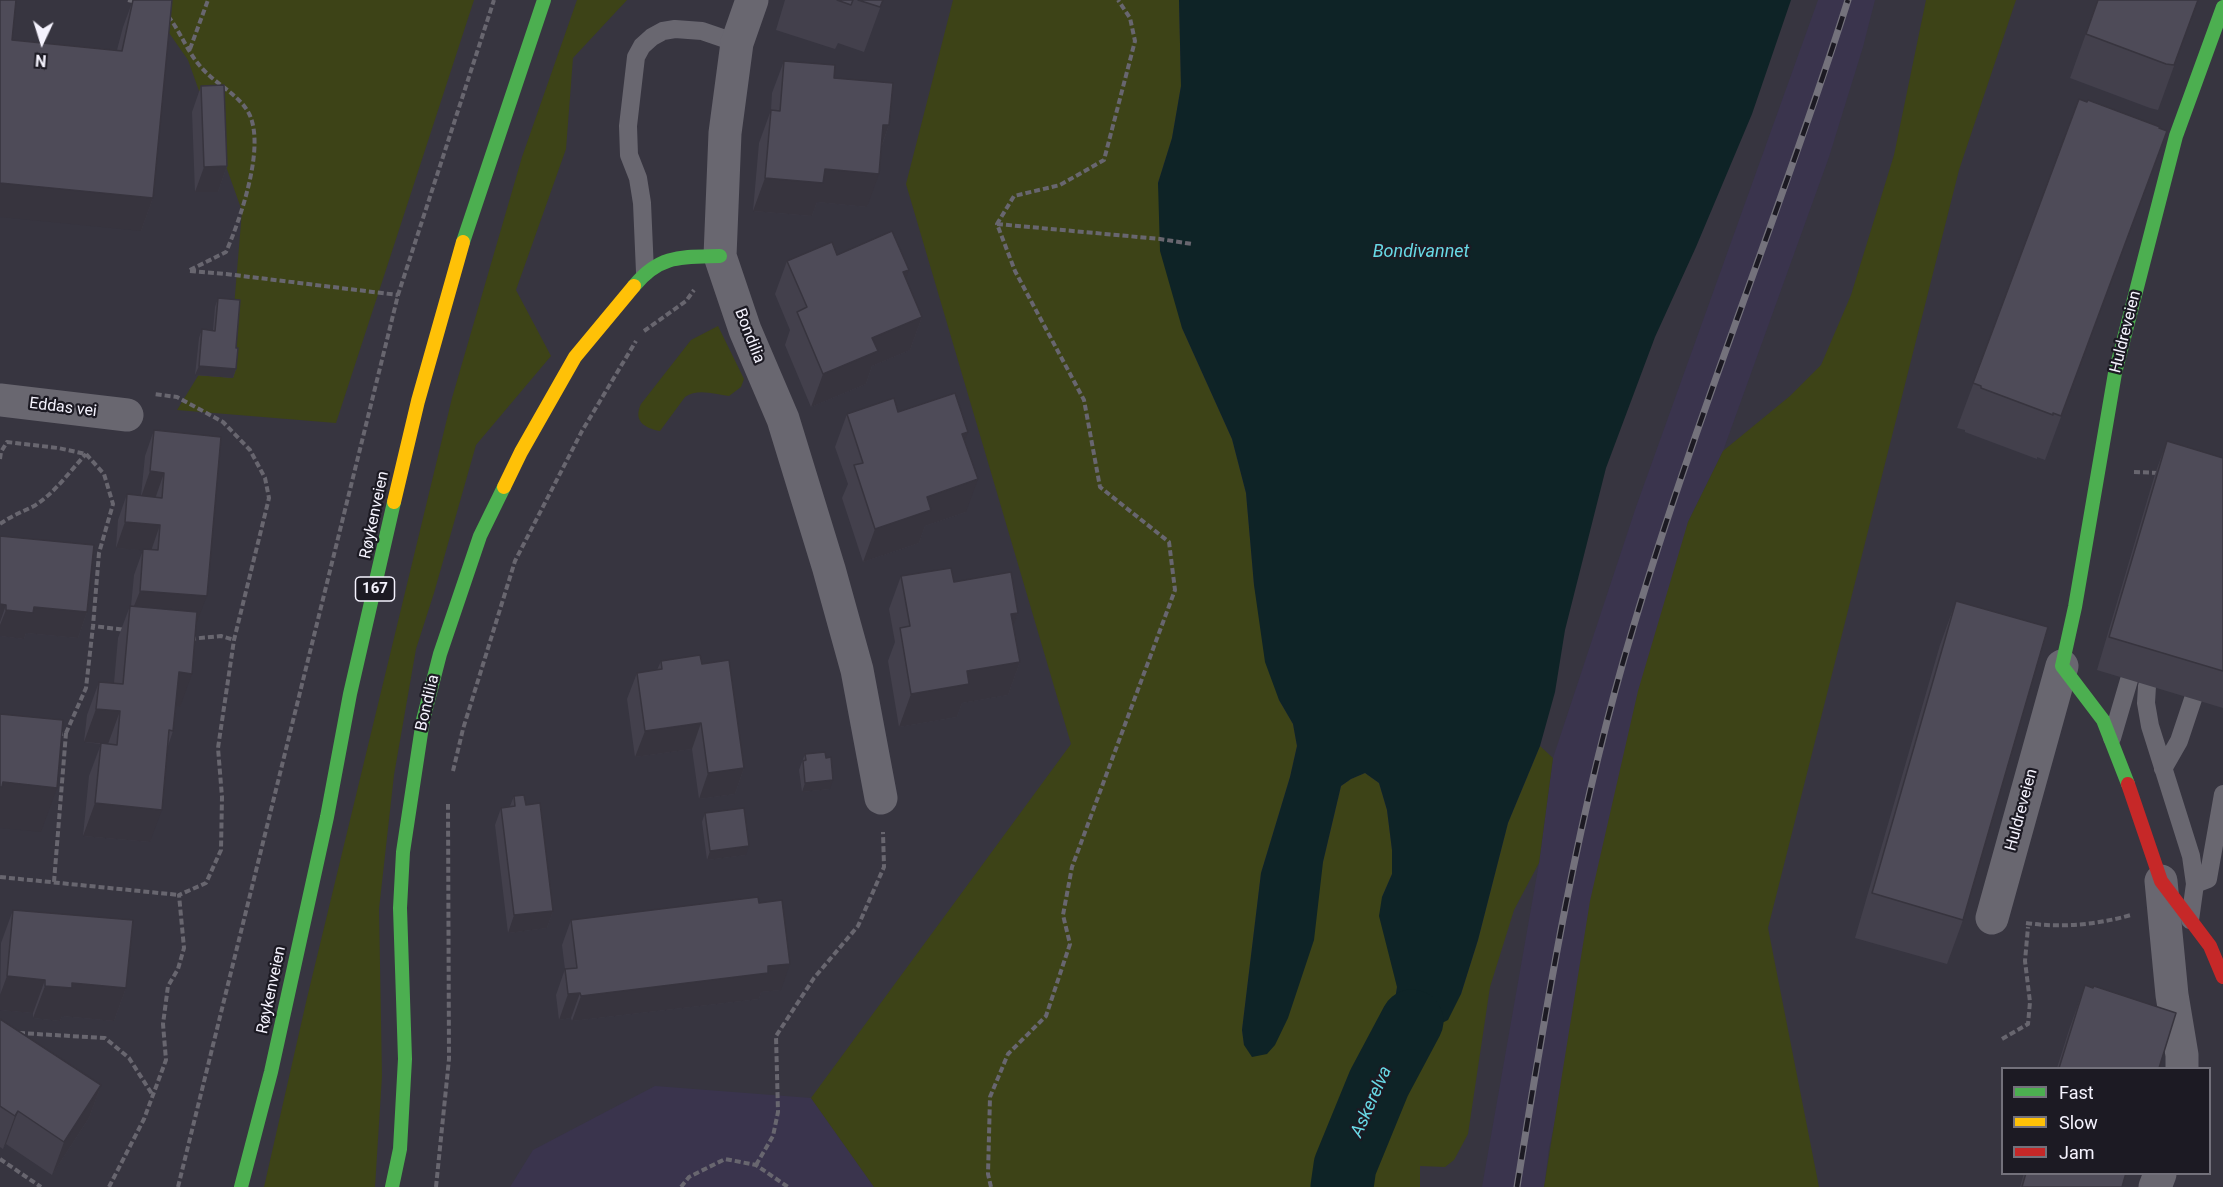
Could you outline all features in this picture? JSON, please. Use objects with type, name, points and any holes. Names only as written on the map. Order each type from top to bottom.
[{"type":"street","name":"Røykenveien","points":[[241,1187],[273,1061],[327,817],[350,694],[418,401],[461,250],[544,0]]},
{"type":"street","name":"Bondilia","points":[[752,0],[737,43],[725,133],[720,256],[745,330],[783,419],[829,569],[857,670],[881,798]]},
{"type":"street","name":"Huldreveien","points":[[1992,918],[2062,666],[2075,607],[2115,373],[2176,136],[2223,6]]},
{"type":"street","name":"Bondilia","points":[[392,1187],[400,1149],[405,1059],[400,908],[403,852],[423,720],[440,654],[480,536],[521,452],[575,357],[645,272],[675,257],[720,256]]},
{"type":"street","name":"Eddas vei","points":[[0,400],[134,404]]},
{"type":"street","points":[[2062,666],[2103,720],[2121,762],[2172,902],[2172,995],[2182,1067]]},
{"type":"street","points":[[2172,902],[2210,946],[2223,977]]},
{"type":"lane","points":[[645,272],[642,203],[638,178],[628,155],[628,126],[636,57],[642,46],[663,31],[675,29],[702,31],[737,43]]},
{"type":"lane","points":[[2112,740],[2129,680]]},
{"type":"lane","points":[[2147,686],[2146,703],[2150,726],[2192,856],[2195,884]]},
{"type":"lane","points":[[2163,769],[2179,741],[2193,699]]},
{"type":"lane","points":[[2172,902],[2195,884],[2208,879],[2223,794]]},
{"type":"path","points":[[128,0],[143,4]]},
{"type":"path","points":[[189,50],[208,0]]},
{"type":"path","points":[[178,1187],[398,295],[494,0]]},
{"type":"path","points":[[997,224],[1014,196],[1060,185],[1104,160],[1135,41],[1130,18],[1118,0]]},
{"type":"path","points":[[163,12],[176,26],[200,67],[228,90],[253,121],[254,148],[246,195],[226,252],[188,271],[226,273],[398,295]]},
{"type":"path","points":[[997,224],[1192,244]]},
{"type":"path","points":[[991,1187],[988,1174],[990,1097],[1008,1054],[1046,1016],[1070,945],[1063,915],[1072,867],[1175,590],[1168,542],[1100,487],[1084,400],[1015,271],[997,224]]},
{"type":"path","points":[[450,782],[463,729],[515,561],[582,431],[641,334],[686,301],[720,256]]},
{"type":"path","points":[[0,877],[179,895],[206,883],[220,850],[222,797],[219,748],[234,640],[269,498],[265,477],[250,450],[223,422],[177,397],[134,404]]},
{"type":"path","points":[[0,459],[7,442],[86,454],[104,474],[113,504],[99,553],[86,688],[66,732],[54,882]]},
{"type":"path","points":[[0,524],[9,517],[35,505],[59,484],[86,454]]},
{"type":"path","points":[[2099,472],[2148,471],[2169,475]]},
{"type":"path","points":[[88,551],[99,553]]},
{"type":"path","points":[[93,626],[126,630]]},
{"type":"path","points":[[182,638],[193,640],[221,636],[234,640]]},
{"type":"path","points":[[50,736],[66,732]]},
{"type":"path","points":[[756,1165],[773,1136],[778,1112],[776,1036],[814,978],[858,926],[884,867],[881,798]]},
{"type":"path","points":[[436,1187],[449,1059],[448,802]]},
{"type":"path","points":[[109,1187],[144,1119],[166,1060],[163,1024],[168,986],[178,969],[184,948],[179,895]]},
{"type":"path","points":[[1992,918],[2053,927],[2103,923],[2172,902]]},
{"type":"path","points":[[2002,1038],[2028,1024],[2030,1002],[2025,961],[2028,923]]},
{"type":"path","points":[[12,1032],[105,1038],[129,1058],[153,1095]]},
{"type":"path","points":[[0,1159],[41,1187]]},
{"type":"path","points":[[681,1187],[689,1177],[724,1159],[756,1165],[788,1187]]},
{"type":"shaded area","points":[[1818,0],[1875,0],[1829,157],[1723,451],[1688,522],[1549,1148],[1544,1187],[1482,1187],[1539,863],[1553,758],[1636,507]]},
{"type":"shaded area","points":[[655,1086],[811,1098],[874,1187],[510,1187],[533,1150]]},
{"type":"green space","points":[[146,0],[474,0],[336,423],[177,410],[233,319],[242,211],[188,60]]},
{"type":"green space","points":[[577,0],[627,0],[573,58],[566,149],[516,290],[551,356],[476,445],[416,649],[394,775],[379,909],[382,1076],[375,1187],[264,1187],[307,998],[452,398],[522,157]]},
{"type":"green space","points":[[953,0],[1179,0],[1181,86],[1172,138],[1158,183],[1182,328],[1232,439],[1246,493],[1254,585],[1279,700],[1293,724],[1297,746],[1261,873],[1242,1030],[1244,1045],[1323,862],[1341,786],[1365,773],[1379,783],[1387,810],[1392,850],[1392,874],[1382,897],[1397,987],[1393,1013],[1426,1028],[1461,994],[1478,940],[1508,823],[1540,746],[1553,758],[1539,863],[1514,910],[1490,987],[1468,1134],[1454,1160],[1445,1167],[1420,1166],[1420,1187],[874,1187],[811,1098],[1071,744],[906,184]]},
{"type":"green space","points":[[1926,0],[2016,0],[1959,170],[1768,928],[1819,1187],[1544,1187],[1590,901],[1638,691],[1688,522],[1723,451],[1790,396],[1821,365],[1851,295],[1894,155]]},
{"type":"green space","points":[[718,326],[744,379],[741,387],[729,396],[706,392],[690,394],[685,397],[660,431],[645,426],[638,415],[641,404],[691,340]]},
{"type":"water","name":"Bondivannet","points":[[1179,0],[1791,0],[1752,114],[1655,337],[1606,468],[1565,630],[1555,692],[1540,746],[1508,823],[1478,940],[1461,994],[1448,1020],[1426,1028],[1393,1013],[1397,987],[1379,916],[1382,897],[1392,874],[1392,850],[1387,810],[1379,783],[1365,773],[1341,786],[1323,862],[1314,940],[1288,1018],[1275,1045],[1267,1054],[1252,1057],[1244,1045],[1242,1030],[1261,873],[1297,746],[1293,724],[1279,700],[1265,662],[1254,585],[1246,493],[1232,439],[1182,328],[1160,251],[1158,183],[1172,138],[1181,86]]},
{"type":"building","points":[[0,0],[16,0],[12,40],[122,51],[133,0],[172,0],[153,198],[0,183]]},
{"type":"building","points":[[837,0],[853,0],[851,5]]},
{"type":"building","points":[[858,0],[883,0],[880,7]]},
{"type":"building","points":[[2098,0],[2198,0],[2174,65],[2086,34]]},
{"type":"building","points":[[784,61],[835,65],[834,78],[893,83],[889,125],[883,125],[879,174],[825,169],[823,183],[765,178],[771,110],[780,111]]},
{"type":"building","points":[[224,85],[227,166],[204,167],[201,86]]},
{"type":"building","points":[[2079,99],[2087,102],[2088,100],[2167,131],[2061,416],[1981,388],[1973,383]]},
{"type":"building","points":[[892,231],[909,270],[903,272],[922,317],[872,338],[878,351],[823,374],[797,312],[807,307],[787,261],[832,242],[837,255]]},
{"type":"building","points":[[218,298],[240,300],[236,369],[199,366],[202,329],[215,331]]},
{"type":"building","points":[[955,393],[968,432],[962,434],[978,479],[927,497],[931,510],[875,529],[854,465],[863,463],[847,414],[894,398],[898,412]]},
{"type":"building","points":[[154,430],[221,437],[207,596],[140,591],[143,549],[158,550],[160,525],[125,522],[127,494],[162,498],[164,473],[150,471]]},
{"type":"building","points":[[2167,441],[2223,458],[2223,671],[2109,637]]},
{"type":"building","points":[[0,536],[94,545],[87,612],[34,607],[33,613],[6,610],[6,605],[0,604]]},
{"type":"building","points":[[951,568],[954,582],[1011,572],[1018,613],[1011,614],[1020,662],[967,671],[969,684],[911,694],[900,628],[910,626],[901,576]]},
{"type":"building","points":[[1956,601],[2048,627],[1963,920],[1872,893]]},
{"type":"building","points":[[130,606],[197,612],[192,674],[179,672],[173,731],[169,730],[162,810],[95,803],[101,743],[117,745],[120,711],[96,709],[99,682],[123,684]]},
{"type":"building","points":[[700,655],[702,664],[729,660],[744,768],[708,773],[701,723],[645,731],[637,673],[662,669],[661,661]]},
{"type":"building","points":[[0,714],[63,720],[57,788],[3,782],[0,787]]},
{"type":"building","points":[[825,752],[826,758],[831,757],[833,780],[805,783],[803,761],[806,760],[805,754]]},
{"type":"building","points":[[524,795],[526,805],[540,803],[553,911],[514,915],[501,808],[515,806],[514,796]]},
{"type":"building","points":[[744,808],[749,846],[710,851],[705,813]]},
{"type":"building","points":[[758,897],[759,903],[782,900],[790,964],[768,966],[768,973],[581,996],[580,993],[568,994],[565,969],[577,968],[571,920]]},
{"type":"building","points":[[13,910],[133,920],[126,988],[72,983],[72,988],[45,986],[45,980],[7,976]]},
{"type":"building","points":[[2085,985],[2176,1013],[2159,1067],[2059,1067]]},
{"type":"building","points":[[0,1019],[101,1085],[64,1142],[18,1111],[15,1116],[0,1106]]},
{"type":"building","points":[[2025,1175],[2125,1175],[2122,1187],[2022,1187]]},
{"type":"waterway","name":"Askerelva","points":[[1342,1187],[1345,1166],[1379,1083],[1412,1021]]},
{"type":"railway","points":[[1517,1187],[1552,976],[1580,836],[1613,697],[1684,470],[1848,0]]},
{"type":"traffic: fast","points":[[463,242],[544,0]]},
{"type":"traffic: fast","points":[[2128,784],[2103,720],[2062,666],[2075,607],[2115,373],[2176,136],[2223,7]]},
{"type":"traffic: fast","points":[[634,286],[653,268],[673,259],[720,256]]},
{"type":"traffic: fast","points":[[392,1187],[400,1149],[405,1059],[400,908],[403,852],[423,720],[440,654],[480,536],[504,487]]},
{"type":"traffic: fast","points":[[241,1187],[271,1072],[327,817],[350,694],[394,502]]},
{"type":"traffic: slow","points":[[394,502],[418,401],[463,242]]},
{"type":"traffic: slow","points":[[504,487],[521,452],[575,357],[634,286]]},
{"type":"traffic: jam","points":[[2128,784],[2161,881],[2210,946],[2223,977]]}]
